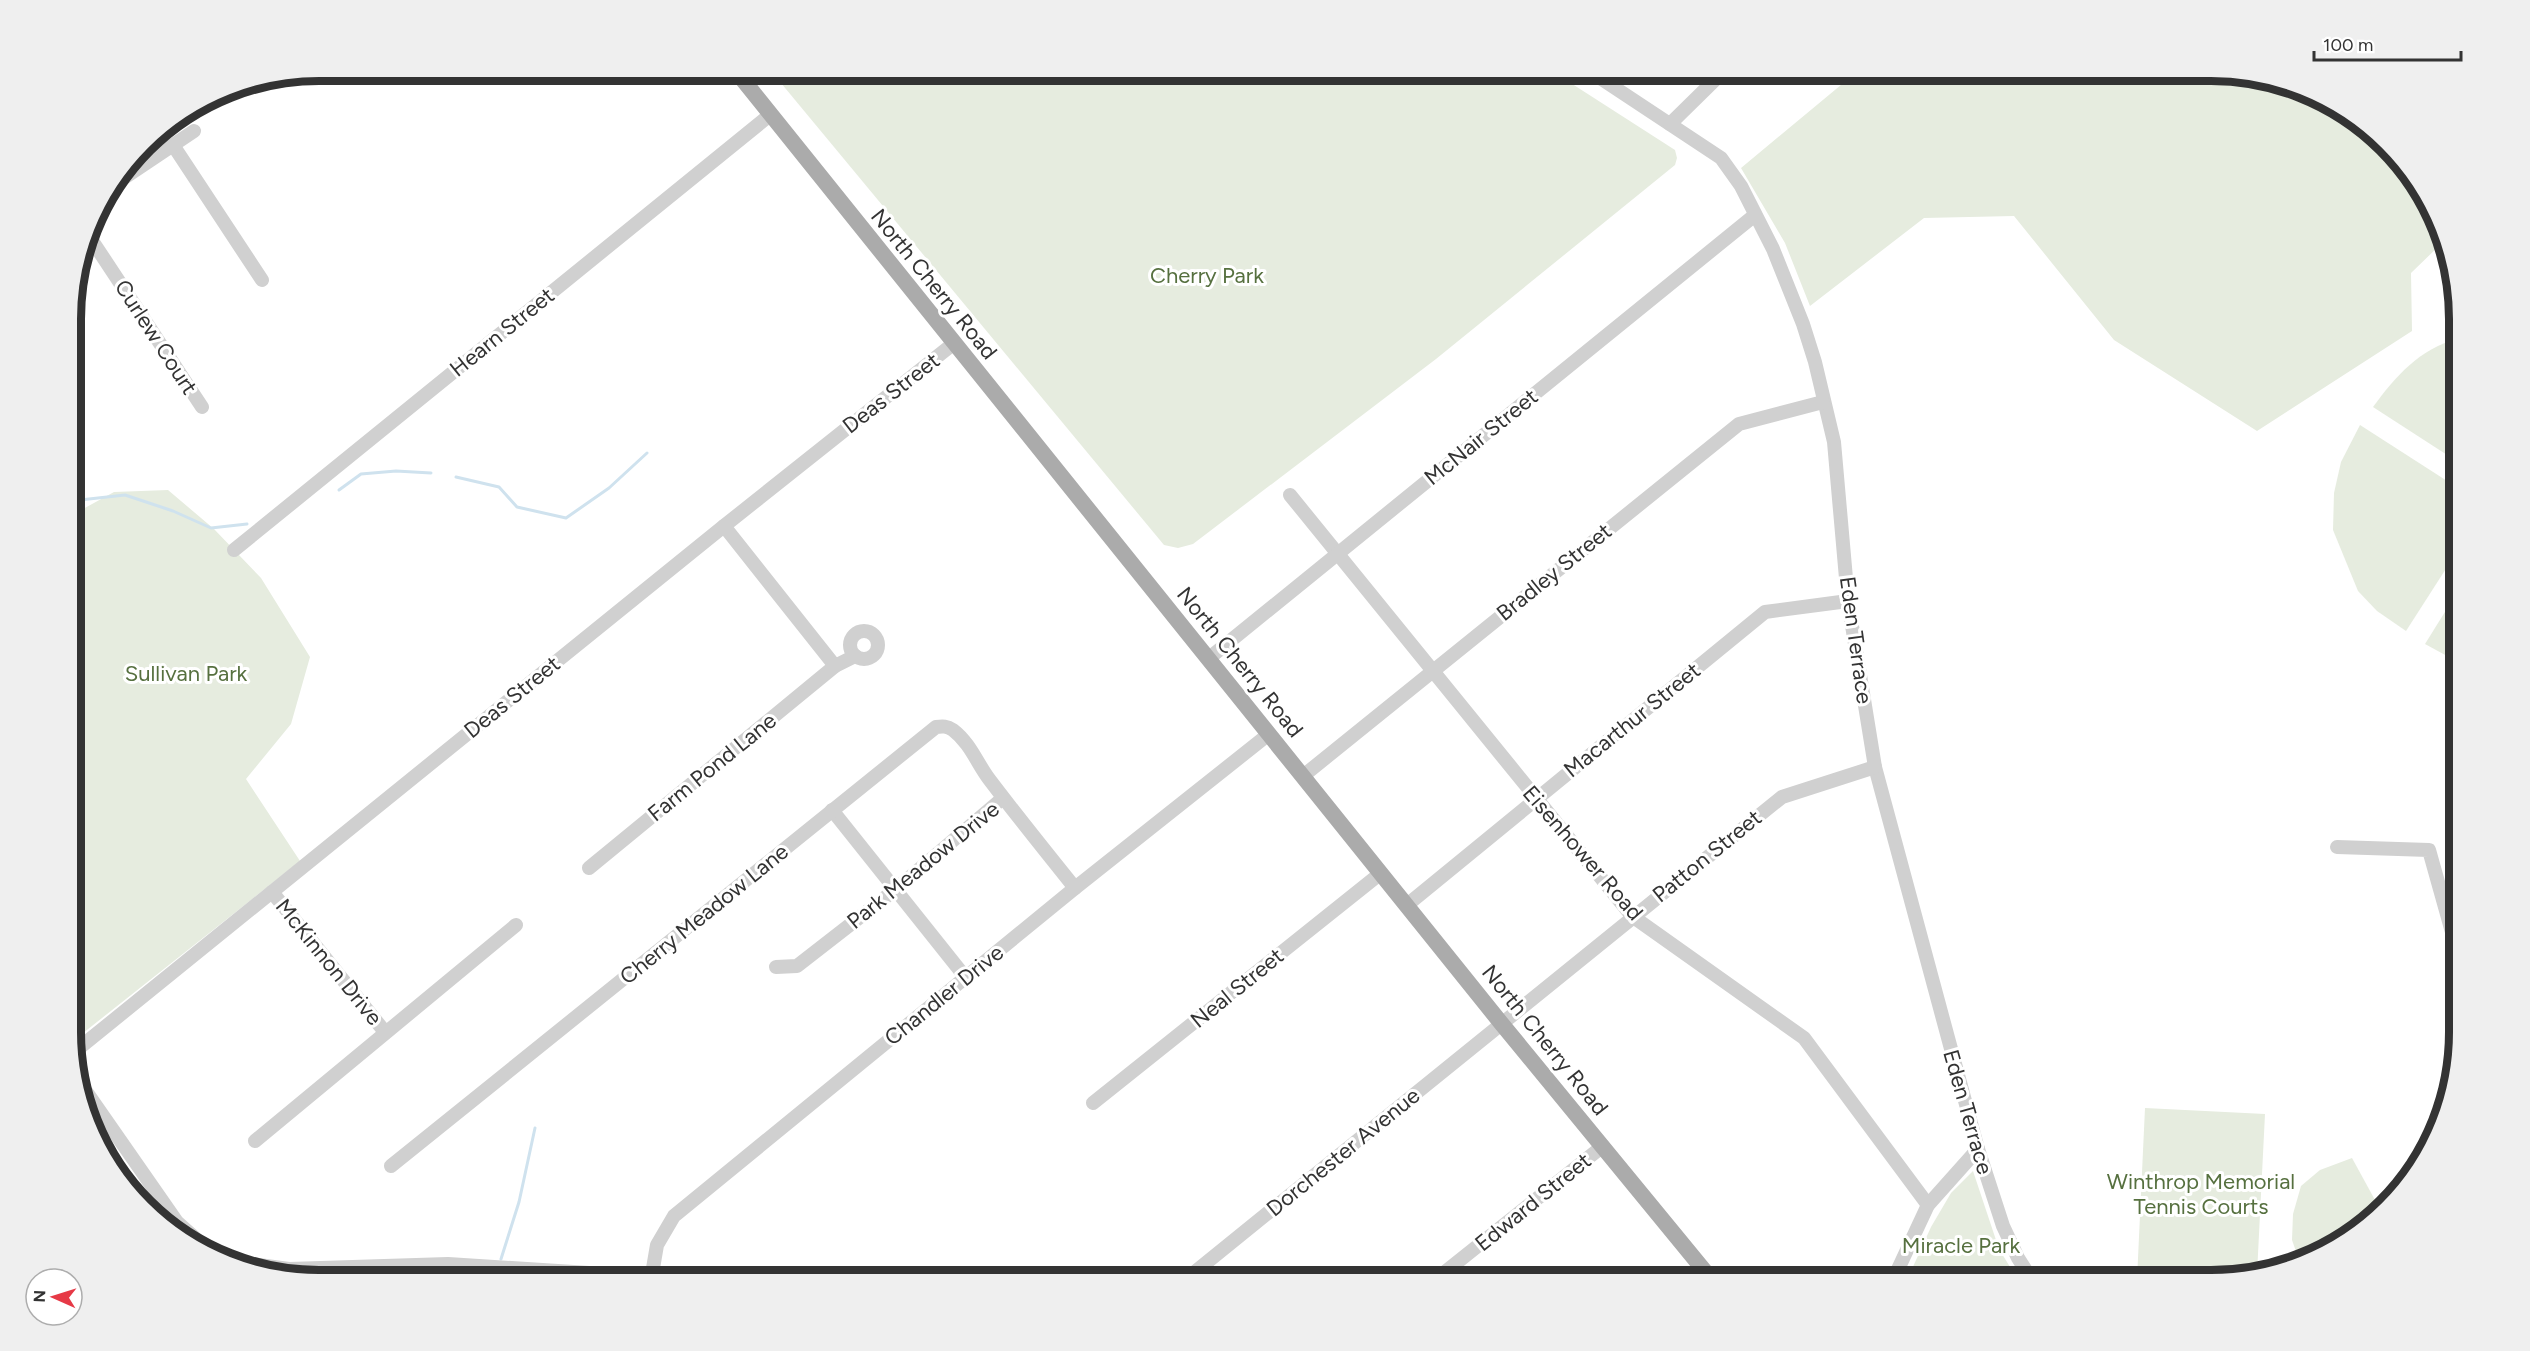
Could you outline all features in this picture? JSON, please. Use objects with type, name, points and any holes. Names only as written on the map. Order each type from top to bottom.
[{"type":"main road","name":"North Cherry Road","points":[[744,81],[953,344],[1603,1146],[1697,1270]]},
{"type":"street","name":"Eden Terrace","points":[[1605,81],[1721,158],[1742,186],[1777,259],[1803,324],[1815,362],[1834,442],[1848,601],[1875,767],[1977,1149],[2003,1226],[2026,1270]]},
{"type":"street","points":[[1670,124],[1714,81]]},
{"type":"street","name":"Hearn Street","points":[[234,550],[770,115]]},
{"type":"street","points":[[131,173],[194,131]]},
{"type":"street","points":[[172,145],[262,280]]},
{"type":"street","name":"McNair Street","points":[[1208,659],[1755,215]]},
{"type":"street","name":"Curlew Court","points":[[94,243],[202,407]]},
{"type":"street","name":"Deas Street","points":[[82,1046],[724,526],[953,344]]},
{"type":"street","name":"Bradley Street","points":[[1303,776],[1739,424],[1823,402]]},
{"type":"street","name":"Eisenhower Road","points":[[1290,495],[1632,916],[1804,1038],[1928,1205]]},
{"type":"street","points":[[724,526],[835,666]]},
{"type":"street","name":"Macarthur Street","points":[[1407,905],[1765,612],[1848,601]]},
{"type":"street","name":"Farm Pond Lane","points":[[589,868],[835,666],[855,656]]},
{"type":"street","name":"Cherry Meadow Lane","points":[[391,1166],[931,730],[943,726],[951,728],[963,740],[1003,798]]},
{"type":"street","name":"Chandler Drive","points":[[653,1270],[657,1245],[674,1216],[1076,888],[1269,734]]},
{"type":"street","name":"Patton Street","points":[[1501,1023],[1782,797],[1875,767]]},
{"type":"street","name":"Park Meadow Drive","points":[[776,967],[797,966],[896,889],[1003,798],[1076,888]]},
{"type":"street","points":[[832,810],[966,978]]},
{"type":"street","points":[[2337,846],[2429,850],[2449,921]]},
{"type":"street","name":"Neal Street","points":[[1093,1103],[1381,873]]},
{"type":"street","name":"McKinnon Drive","points":[[272,892],[385,1032]]},
{"type":"street","name":"McKinnon Drive","points":[[255,1141],[516,926]]},
{"type":"street","name":"Dorchester Avenue","points":[[1197,1270],[1501,1023]]},
{"type":"street","points":[[90,1097],[182,1227]]},
{"type":"street","name":"Edward Street","points":[[1448,1270],[1603,1146]]},
{"type":"street","points":[[1898,1270],[1928,1205],[1977,1149]]},
{"type":"street","points":[[297,1269],[448,1264],[529,1270]]},
{"type":"street","points":[[341,1270],[342,1266]]},
{"type":"green space","name":"Cherry Park","points":[[779,81],[1568,81],[1675,150],[1677,158],[1675,165],[1436,359],[1193,544],[1178,548],[1164,545]]},
{"type":"green space","points":[[1846,81],[2211,81],[2242,83],[2273,89],[2302,99],[2343,121],[2368,140],[2390,162],[2409,187],[2431,228],[2438,247],[2411,273],[2412,331],[2257,431],[2114,340],[2014,216],[1924,218],[1810,306],[1785,243],[1741,168]]},
{"type":"green space","points":[[2449,342],[2449,456],[2373,407],[2410,365]]},
{"type":"green space","points":[[2360,425],[2449,482],[2449,564],[2406,631],[2377,611],[2358,591],[2333,530],[2334,493],[2341,462]]},
{"type":"green space","name":"Sullivan Park","points":[[168,490],[214,529],[261,578],[310,657],[291,724],[246,779],[300,861],[81,1035],[81,510],[114,492]]},
{"type":"green space","points":[[2449,605],[2449,657],[2425,644]]},
{"type":"green space","name":"Winthrop Memorial Tennis Courts","points":[[2145,1108],[2265,1114],[2257,1265],[2211,1270],[2137,1270]]},
{"type":"green space","points":[[2352,1158],[2376,1203],[2343,1230],[2297,1254],[2292,1240],[2293,1214],[2301,1186],[2320,1170]]},
{"type":"green space","name":"Miracle Park","points":[[1973,1171],[1999,1249],[2012,1270],[1912,1270],[1931,1227],[1951,1193]]},
{"type":"waterway","points":[[456,477],[499,487],[517,507],[566,518],[609,488],[647,453]]},
{"type":"waterway","points":[[339,490],[361,474],[396,471],[431,473]]},
{"type":"waterway","points":[[81,500],[125,495],[173,511],[211,528],[247,524]]},
{"type":"waterway","points":[[501,1259],[519,1202],[535,1128]]}]
